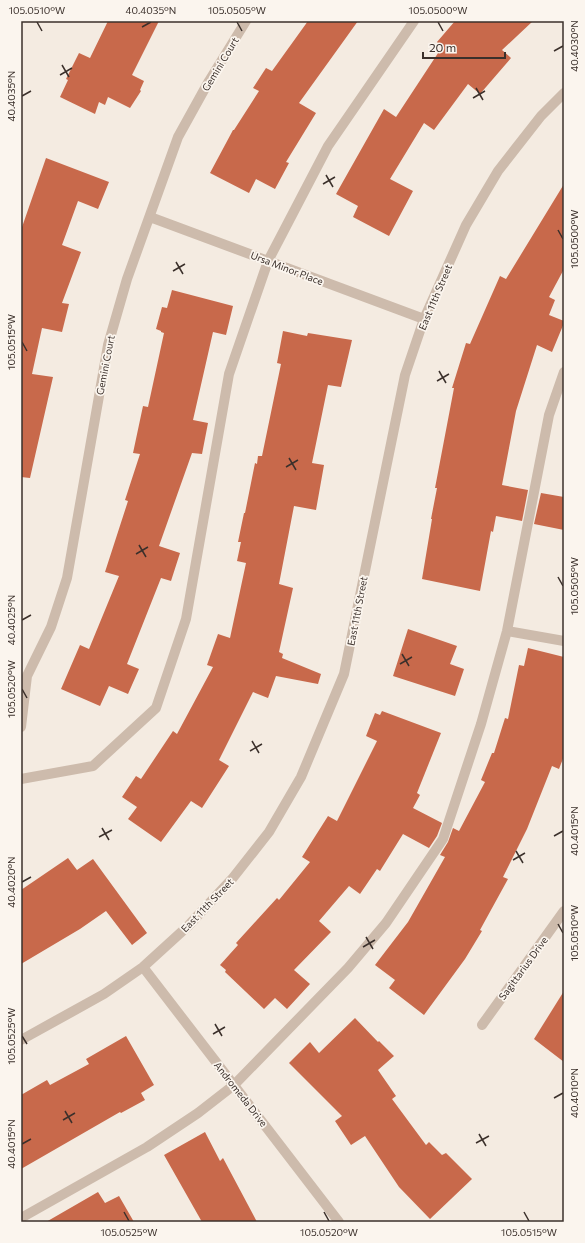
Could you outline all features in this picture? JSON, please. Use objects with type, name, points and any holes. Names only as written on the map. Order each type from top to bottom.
[{"type":"street","name":"Gemini Court","points":[[21,727],[27,676],[51,627],[67,578],[108,345],[127,279],[178,137],[209,81],[246,21]]},
{"type":"street","points":[[21,779],[93,766],[156,708],[186,619],[229,374],[268,261],[328,146],[414,21]]},
{"type":"street","name":"East 11th Street","points":[[21,1040],[104,994],[143,967],[188,926],[232,879],[269,832],[301,777],[344,674],[405,375],[424,319],[466,225],[498,171],[541,116],[564,93]]},
{"type":"street","name":"Ursa Minor Place","points":[[150,217],[424,319]]},
{"type":"street","points":[[21,1218],[147,1147],[198,1113],[234,1085],[348,968],[386,923],[443,839],[481,724],[507,631],[549,415],[564,372]]},
{"type":"street","points":[[507,631],[564,641]]},
{"type":"street","name":"Sagittarius Drive","points":[[482,1025],[564,911]]},
{"type":"street","name":"Andromeda Drive","points":[[143,967],[339,1222]]},
{"type":"building","points":[[108,21],[159,21],[132,75],[144,81],[140,90],[141,91],[130,108],[108,97],[105,105],[99,102],[95,114],[60,97],[68,80],[66,79],[79,53],[90,58]]},
{"type":"building","points":[[308,21],[358,21],[299,103],[316,113],[286,162],[289,163],[275,189],[256,179],[249,193],[210,173],[233,130],[259,91],[253,88],[266,68],[272,71]]},
{"type":"building","points":[[455,21],[533,21],[502,50],[511,58],[480,94],[468,84],[434,130],[424,123],[390,179],[413,191],[389,236],[353,217],[358,206],[336,194],[384,109],[396,117],[442,47],[437,42]]},
{"type":"building","points":[[46,158],[109,182],[98,209],[78,201],[62,245],[81,252],[62,303],[69,304],[62,332],[42,328],[32,374],[53,377],[30,478],[21,477],[21,230]]},
{"type":"building","points":[[564,184],[564,269],[549,297],[555,300],[549,315],[564,321],[564,323],[552,352],[537,345],[516,411],[502,485],[528,490],[522,521],[496,516],[493,532],[491,531],[480,591],[422,579],[437,488],[435,488],[454,388],[452,388],[466,343],[470,344],[500,276],[506,279]]},
{"type":"building","points":[[172,290],[233,306],[226,335],[213,332],[193,420],[208,423],[202,454],[192,453],[159,546],[180,553],[171,581],[161,578],[127,664],[139,669],[128,694],[109,686],[100,706],[61,689],[80,645],[89,649],[119,576],[105,572],[128,501],[125,500],[140,454],[133,453],[143,406],[148,407],[164,333],[156,329],[162,307],[167,308]]},
{"type":"building","points":[[283,331],[307,336],[308,333],[352,340],[341,387],[328,385],[312,463],[324,465],[316,510],[294,506],[279,584],[293,588],[279,652],[283,654],[282,658],[321,674],[318,684],[276,676],[268,698],[253,692],[219,760],[229,766],[202,808],[191,801],[161,842],[128,819],[137,807],[122,797],[136,776],[141,779],[173,731],[177,734],[213,667],[207,665],[218,634],[230,638],[246,563],[237,561],[241,542],[238,542],[255,463],[257,464],[258,456],[262,456],[281,364],[277,363]]},
{"type":"building","points":[[541,493],[564,497],[564,530],[534,524]]},
{"type":"building","points":[[408,629],[457,646],[450,664],[464,669],[455,696],[393,676]]},
{"type":"building","points":[[528,648],[564,657],[564,756],[559,769],[552,766],[527,829],[503,877],[508,879],[480,930],[482,931],[465,959],[424,1015],[389,988],[395,980],[375,965],[408,922],[445,857],[440,855],[448,842],[453,828],[459,831],[485,782],[481,780],[492,753],[494,753],[505,718],[508,719],[519,665],[524,666]]},
{"type":"building","points":[[382,711],[441,733],[417,793],[420,795],[413,808],[442,823],[437,836],[429,848],[403,834],[380,871],[377,869],[360,894],[349,886],[319,921],[331,932],[294,970],[310,984],[287,1009],[275,998],[264,1009],[225,972],[226,970],[220,965],[238,945],[236,943],[277,898],[279,900],[310,862],[302,857],[328,816],[337,821],[377,741],[366,736],[375,713],[380,715]]},
{"type":"building","points":[[68,858],[77,870],[93,859],[147,933],[132,945],[106,911],[80,929],[21,964],[21,890]]},
{"type":"building","points":[[564,991],[564,1062],[534,1039]]},
{"type":"building","points":[[355,1018],[394,1056],[378,1070],[396,1096],[392,1099],[426,1145],[429,1142],[442,1155],[446,1153],[472,1179],[430,1219],[399,1187],[365,1136],[351,1145],[335,1121],[342,1116],[289,1063],[310,1042],[319,1053]]},
{"type":"building","points":[[126,1036],[154,1085],[141,1093],[145,1100],[121,1113],[120,1112],[21,1169],[21,1095],[47,1080],[50,1085],[89,1064],[86,1059]]},
{"type":"building","points":[[205,1132],[220,1161],[223,1158],[257,1222],[202,1222],[164,1155]]},
{"type":"building","points":[[98,1192],[105,1203],[119,1196],[134,1222],[46,1222]]}]
